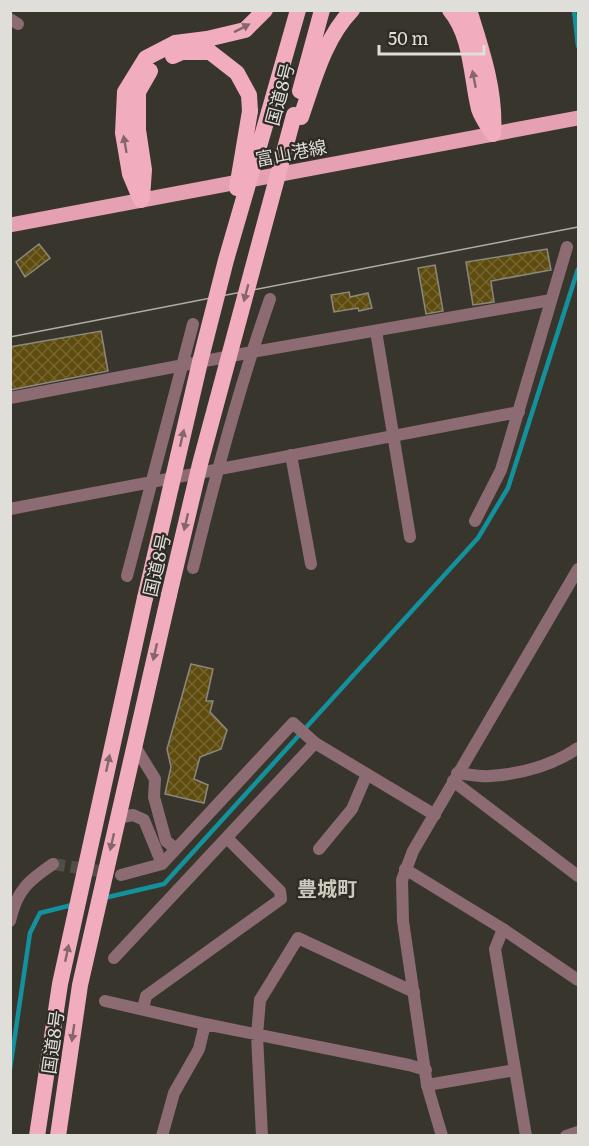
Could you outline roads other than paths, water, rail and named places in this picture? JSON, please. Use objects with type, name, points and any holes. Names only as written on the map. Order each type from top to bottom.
[{"type":"highway","points":[[141,200],[130,174],[123,133],[125,92],[146,58],[175,43],[207,39],[244,30],[265,10]]},
{"type":"highway","name":"国道8号","points":[[37,1136],[60,984],[197,373],[226,261],[298,10]]},
{"type":"highway","name":"国道8号","points":[[58,1136],[80,985],[169,595],[200,464],[252,268],[297,116],[322,10]]},
{"type":"highway","points":[[297,116],[339,23],[352,10]]},
{"type":"highway","points":[[450,10],[458,21],[471,63],[480,111],[493,134]]},
{"type":"highway","points":[[466,10],[471,16],[485,59],[495,112],[493,134]]},
{"type":"highway","points":[[141,200],[144,170],[138,130],[138,92],[152,67],[182,52],[210,52],[237,73],[249,95],[250,111],[226,261]]},
{"type":"main road","name":"富山港線","points":[[10,225],[579,118]]},
{"type":"street","points":[[475,521],[501,470],[567,247]]},
{"type":"street","points":[[193,568],[217,469],[270,299]]},
{"type":"street","points":[[10,398],[182,364],[550,300]]},
{"type":"street","points":[[127,576],[193,324]]},
{"type":"street","points":[[376,330],[410,537]]},
{"type":"street","points":[[10,509],[519,412]]},
{"type":"street","points":[[291,455],[311,564]]},
{"type":"street","points":[[442,1136],[428,1085],[403,921],[402,880],[413,851],[579,568]]},
{"type":"street","points":[[120,875],[162,864],[292,723],[315,743],[435,815]]},
{"type":"street","points":[[114,958],[315,743]]},
{"type":"street","points":[[134,745],[154,779],[154,797],[166,841],[176,849]]},
{"type":"street","points":[[455,777],[488,777],[534,768],[562,759],[579,748]]},
{"type":"street","points":[[319,849],[352,809],[367,774]]},
{"type":"street","points":[[455,777],[579,876]]},
{"type":"street","points":[[117,818],[133,815],[144,820],[162,864]]},
{"type":"street","points":[[143,1009],[146,996],[281,899],[280,891],[227,838]]},
{"type":"street","points":[[10,921],[14,904],[29,880],[53,864]]},
{"type":"street","points":[[405,869],[579,980]]},
{"type":"street","points":[[503,930],[495,949],[526,1136]]},
{"type":"street","points":[[261,1136],[257,1035],[260,1000],[298,938],[414,992]]},
{"type":"street","points":[[105,1001],[426,1070]]},
{"type":"street","points":[[162,1136],[174,1093],[199,1049],[205,1024]]},
{"type":"street","points":[[428,1085],[515,1070]]},
{"type":"street","points":[[566,1136],[579,1131]]},
{"type":"waterway","points":[[574,10],[578,46]]},
{"type":"waterway","points":[[104,898],[164,884],[478,538],[508,488],[578,269]]},
{"type":"waterway","points":[[10,1069],[30,933],[40,913],[72,905]]},
{"type":"tunnel","points":[[53,864],[112,873]]},
{"type":"tram line","points":[[10,337],[578,227]]},
{"type":"district","name":"豊城町","points":[[327,887]]}]
